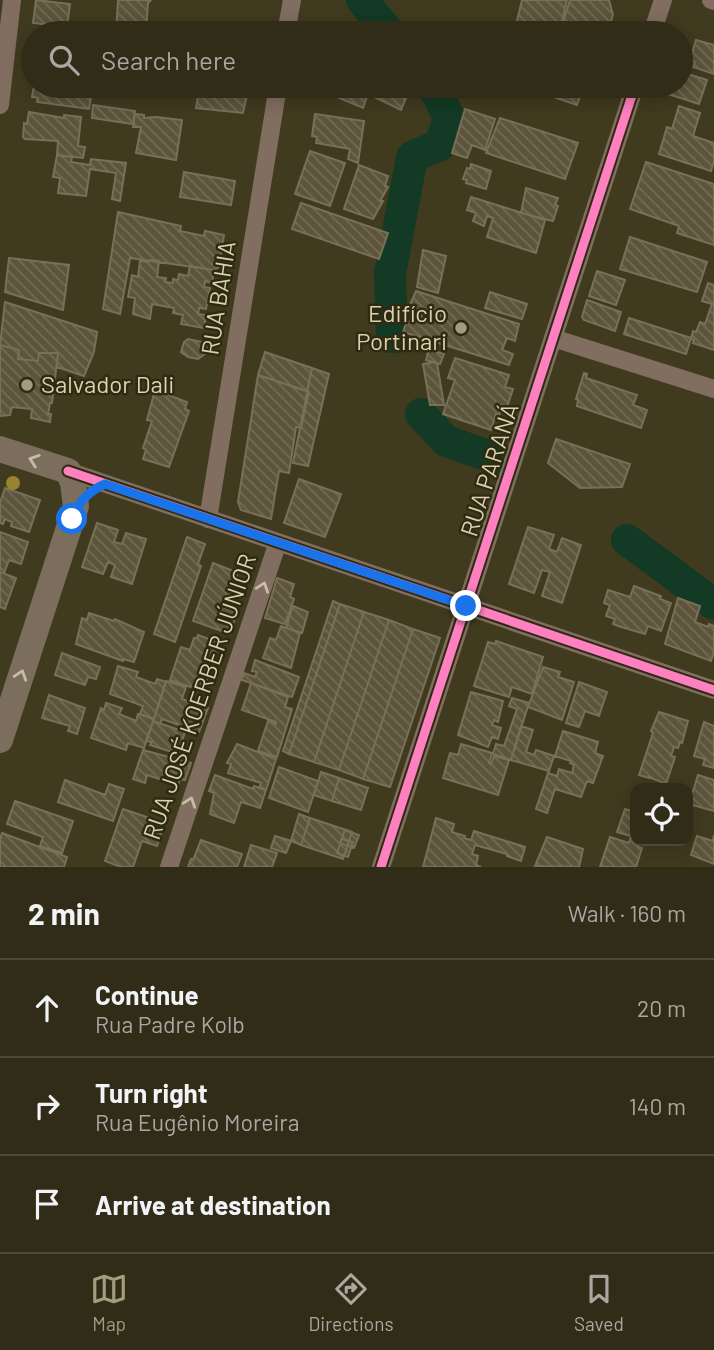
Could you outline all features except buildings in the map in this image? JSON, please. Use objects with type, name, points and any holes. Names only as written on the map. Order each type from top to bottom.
[{"type":"main road","points":[[0,449],[68,471],[73,483],[76,506],[0,740]]},
{"type":"street","points":[[0,105],[12,0]]},
{"type":"street","points":[[288,21],[292,0]]},
{"type":"street","points":[[656,21],[663,0]]},
{"type":"street","name":"RUA BAHIA","points":[[208,519],[276,98]]},
{"type":"street","name":"RUA PARANÁ","points":[[381,867],[631,98]]},
{"type":"street","points":[[553,338],[714,389]]},
{"type":"street","points":[[68,471],[714,690]]},
{"type":"street","points":[[76,506],[105,484]]},
{"type":"street","name":"RUA JOSÉ KOERBER JÚNIOR","points":[[169,867],[278,542]]},
{"type":"waterway","points":[[362,0],[379,21]]},
{"type":"waterway","points":[[392,337],[390,273],[412,157],[440,145],[449,118],[439,98]]},
{"type":"waterway","points":[[421,414],[446,441],[503,461]]},
{"type":"waterway","points":[[627,540],[714,604]]},
{"type":"cycle path","points":[[381,867],[631,98]]},
{"type":"cycle path","points":[[68,471],[714,690]]},
{"type":"place","name":"Edifício Portinari","points":[[461,328]]},
{"type":"place","name":"Salvador Dali","points":[[27,385]]},
{"type":"route","points":[[72,519],[76,506],[86,495],[105,484],[466,606]]}]
